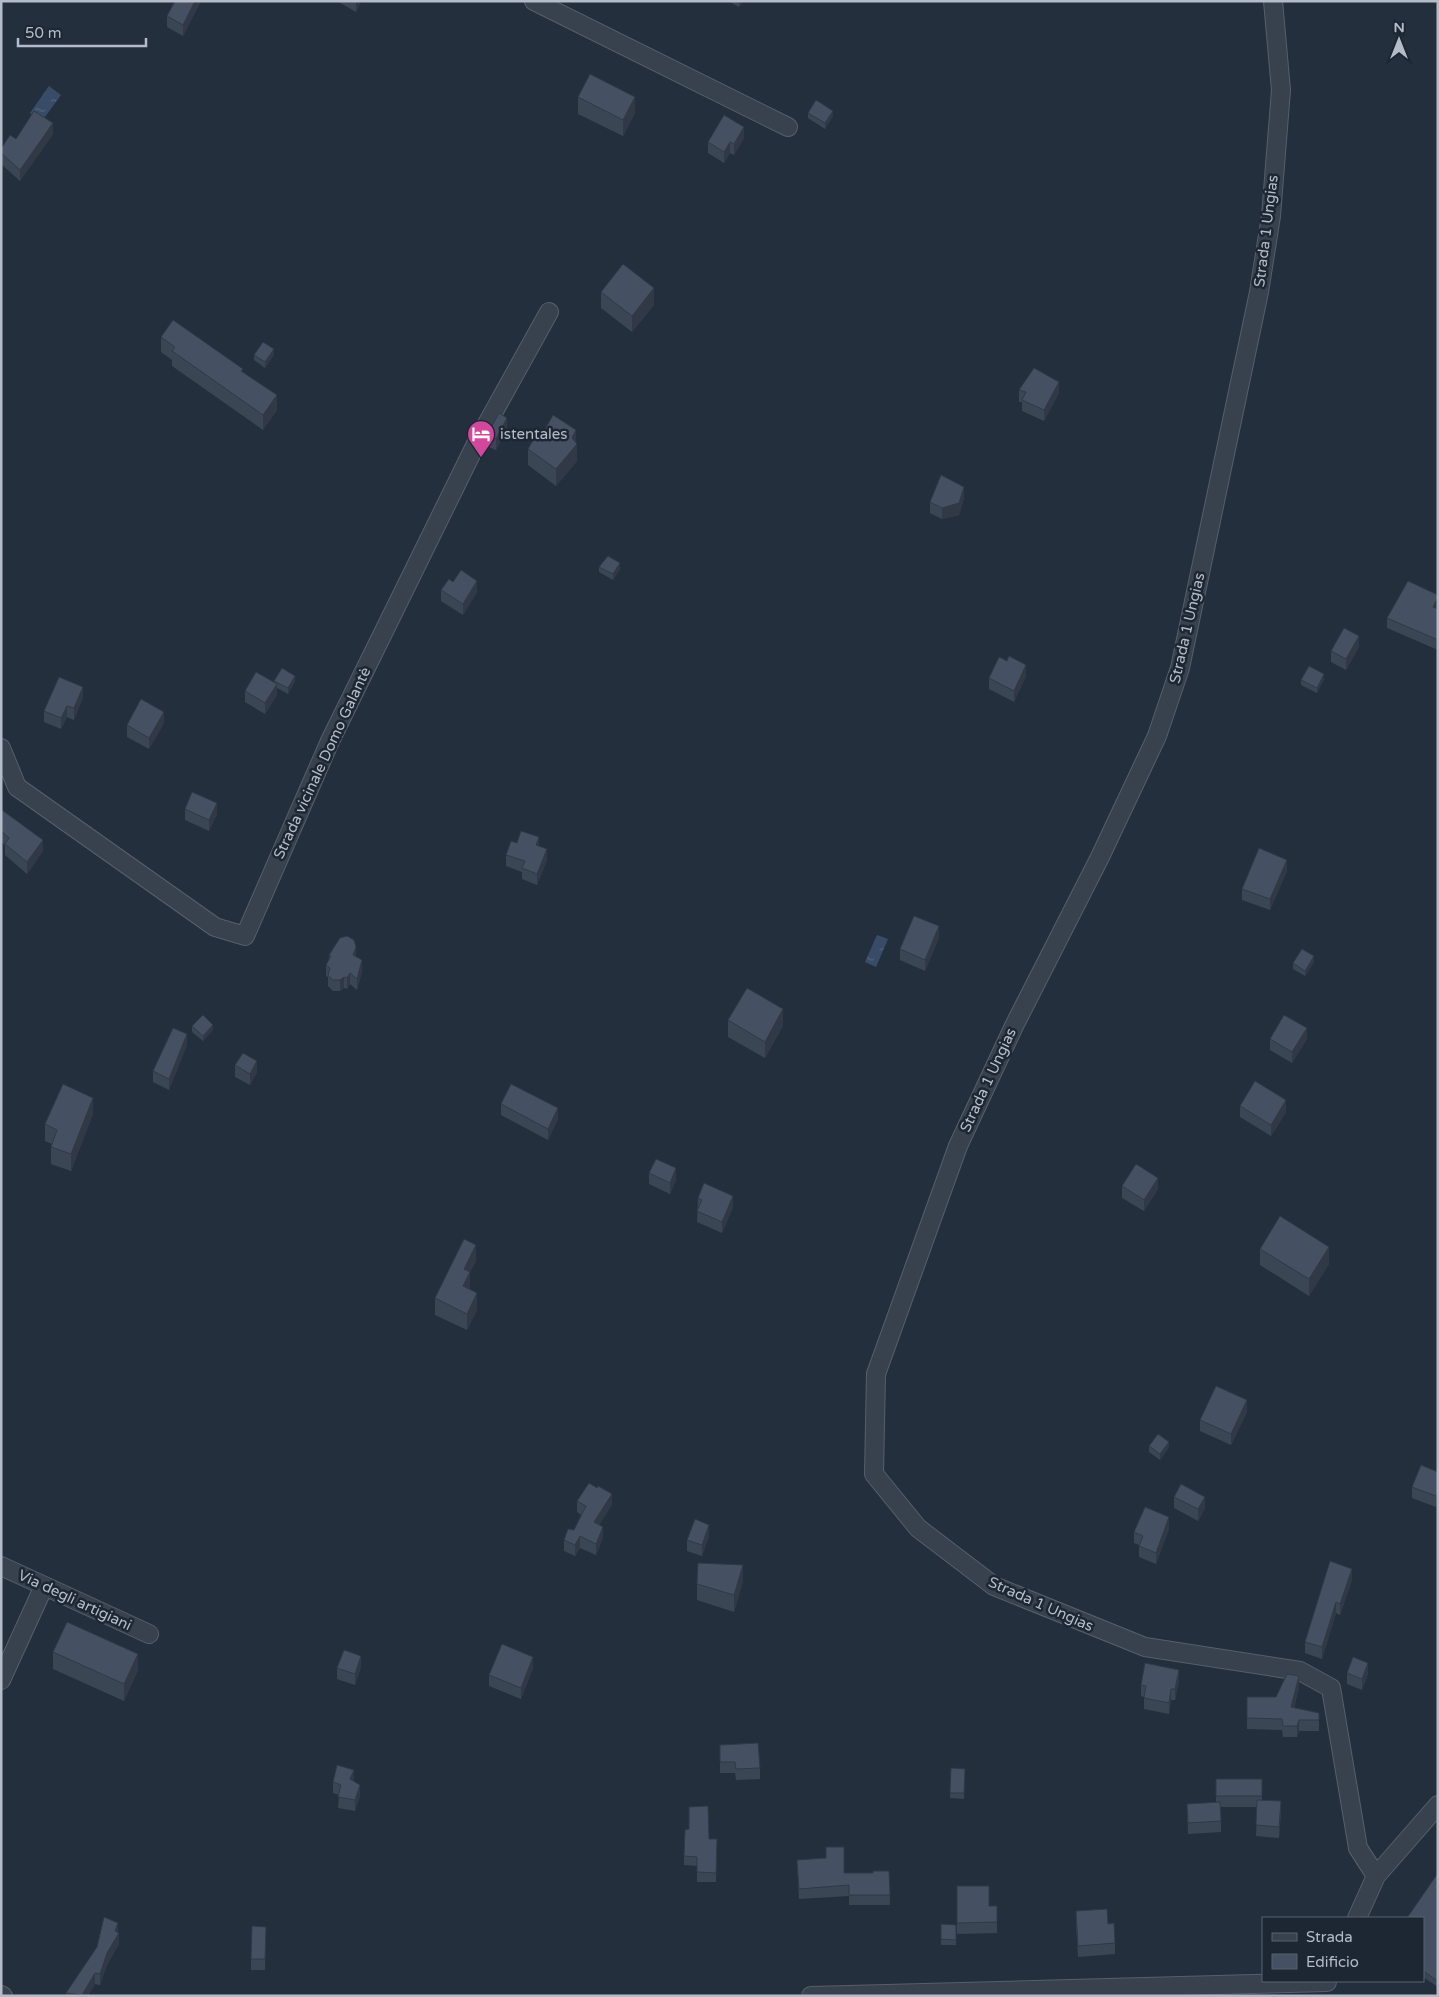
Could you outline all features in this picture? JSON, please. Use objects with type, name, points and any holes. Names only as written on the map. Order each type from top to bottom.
[{"type":"street","points":[[534,1],[788,127]]},
{"type":"street","name":"Strada 1 Ungias","points":[[1273,1],[1281,90],[1271,216],[1259,292],[1180,668],[1157,736],[1104,849],[1014,1026],[958,1146],[876,1374],[874,1474],[918,1528],[994,1586],[1145,1648],[1300,1671],[1331,1688],[1358,1848],[1376,1876]]},
{"type":"street","name":"Strada vicinale Domo Galantè","points":[[1,748],[17,787],[215,927],[245,936],[338,724],[478,440],[550,312]]},
{"type":"street","name":"Via degli artigiani","points":[[1,1566],[149,1634]]},
{"type":"street","points":[[1,1680],[44,1586]]},
{"type":"street","points":[[1357,1917],[1376,1876],[1438,1805]]},
{"type":"street","points":[[812,1996],[1325,1986]]},
{"type":"water","points":[[49,86],[61,95],[42,121],[30,113]]},
{"type":"water","points":[[877,935],[888,939],[876,967],[865,962]]},
{"type":"building","points":[[175,1],[195,1],[183,25],[167,16]]},
{"type":"building","points":[[590,74],[635,97],[623,120],[578,97]]},
{"type":"building","points":[[816,100],[833,111],[825,123],[808,113]]},
{"type":"building","points":[[34,111],[53,123],[20,170],[1,153],[1,149],[10,135],[16,139]]},
{"type":"building","points":[[724,115],[744,127],[734,144],[730,142],[724,152],[708,142]]},
{"type":"building","points":[[623,264],[654,288],[632,316],[601,292]]},
{"type":"building","points":[[173,320],[243,369],[241,371],[277,395],[263,415],[172,351],[175,347],[161,337]]},
{"type":"building","points":[[263,342],[274,349],[265,362],[254,355]]},
{"type":"building","points":[[1034,368],[1059,382],[1044,410],[1022,400],[1026,392],[1019,390]]},
{"type":"building","points":[[499,413],[507,418],[496,439],[487,435]]},
{"type":"building","points":[[553,415],[576,430],[572,438],[577,444],[556,469],[528,449],[536,435],[541,437]]},
{"type":"building","points":[[941,475],[964,487],[959,503],[942,508],[930,502]]},
{"type":"building","points":[[608,556],[620,563],[613,574],[599,567]]},
{"type":"building","points":[[461,570],[477,581],[463,604],[441,590],[449,579],[453,582]]},
{"type":"building","points":[[1408,581],[1438,595],[1433,607],[1438,609],[1438,640],[1387,618]]},
{"type":"building","points":[[1344,628],[1359,636],[1346,659],[1331,651]]},
{"type":"building","points":[[1009,656],[1026,665],[1014,691],[989,678],[999,657],[1007,661]]},
{"type":"building","points":[[1309,666],[1324,674],[1317,688],[1301,680]]},
{"type":"building","points":[[282,668],[295,676],[288,688],[274,681]]},
{"type":"building","points":[[256,672],[277,684],[265,703],[245,691]]},
{"type":"building","points":[[59,677],[83,687],[74,708],[67,706],[61,718],[44,711]]},
{"type":"building","points":[[141,699],[164,712],[149,738],[127,725]]},
{"type":"building","points":[[192,792],[217,803],[209,820],[185,809]]},
{"type":"building","points":[[1,810],[43,840],[27,862],[5,844],[9,838],[1,831]]},
{"type":"building","points":[[521,831],[539,837],[536,845],[547,849],[537,874],[522,868],[525,861],[506,855],[511,841],[517,843]]},
{"type":"building","points":[[1259,848],[1287,860],[1270,899],[1242,889]]},
{"type":"building","points":[[914,916],[939,926],[925,960],[900,949]]},
{"type":"building","points":[[347,936],[354,940],[356,947],[353,955],[362,960],[357,979],[350,973],[347,978],[333,980],[328,975],[330,968],[326,965],[331,956],[329,955],[340,938]]},
{"type":"building","points":[[1302,949],[1314,956],[1305,971],[1293,963]]},
{"type":"building","points":[[747,988],[783,1009],[765,1042],[728,1020]]},
{"type":"building","points":[[203,1015],[213,1025],[203,1036],[192,1026]]},
{"type":"building","points":[[1284,1015],[1307,1028],[1292,1052],[1270,1039]]},
{"type":"building","points":[[173,1028],[187,1034],[169,1079],[153,1071]]},
{"type":"building","points":[[243,1053],[257,1061],[250,1074],[235,1065]]},
{"type":"building","points":[[1255,1081],[1286,1100],[1271,1125],[1240,1106]]},
{"type":"building","points":[[63,1084],[93,1098],[71,1154],[51,1147],[57,1130],[45,1124]]},
{"type":"building","points":[[511,1084],[558,1108],[548,1129],[501,1104]]},
{"type":"building","points":[[656,1159],[676,1168],[670,1183],[649,1173]]},
{"type":"building","points":[[1136,1164],[1158,1178],[1144,1200],[1122,1186]]},
{"type":"building","points":[[704,1183],[733,1196],[722,1222],[697,1211],[702,1200],[698,1198]]},
{"type":"building","points":[[1280,1216],[1329,1247],[1309,1279],[1260,1249]]},
{"type":"building","points":[[464,1239],[476,1245],[464,1269],[470,1272],[463,1286],[477,1293],[467,1314],[435,1298]]},
{"type":"building","points":[[1216,1386],[1247,1400],[1231,1434],[1200,1420]]},
{"type":"building","points":[[1158,1434],[1169,1442],[1160,1454],[1149,1446]]},
{"type":"building","points":[[1421,1465],[1438,1472],[1438,1492],[1436,1496],[1412,1487]]},
{"type":"building","points":[[589,1483],[612,1494],[594,1522],[603,1527],[596,1544],[580,1536],[575,1545],[564,1540],[568,1529],[574,1530],[586,1506],[577,1501]]},
{"type":"building","points":[[1181,1484],[1205,1497],[1198,1509],[1174,1497]]},
{"type":"building","points":[[1145,1507],[1169,1517],[1156,1553],[1139,1546],[1143,1536],[1134,1532]]},
{"type":"building","points":[[695,1519],[709,1525],[702,1545],[687,1540]]},
{"type":"building","points":[[1330,1561],[1352,1569],[1340,1604],[1336,1602],[1322,1647],[1305,1642]]},
{"type":"building","points":[[698,1563],[743,1565],[734,1595],[697,1584]]},
{"type":"building","points":[[67,1622],[138,1654],[124,1684],[53,1652]]},
{"type":"building","points":[[502,1644],[533,1657],[521,1688],[489,1675]]},
{"type":"building","points":[[344,1650],[361,1656],[355,1674],[337,1668]]},
{"type":"building","points":[[1353,1657],[1368,1663],[1362,1679],[1347,1673]]},
{"type":"building","points":[[1145,1663],[1179,1670],[1175,1689],[1171,1689],[1169,1703],[1144,1698],[1146,1686],[1141,1685]]},
{"type":"building","points":[[1287,1674],[1299,1676],[1291,1707],[1319,1713],[1319,1720],[1299,1720],[1297,1726],[1283,1726],[1282,1719],[1247,1718],[1247,1697],[1276,1697]]},
{"type":"building","points":[[758,1743],[760,1768],[736,1769],[735,1762],[720,1762],[720,1745]]},
{"type":"building","points":[[337,1765],[354,1770],[350,1779],[360,1785],[355,1800],[338,1797],[341,1785],[333,1782]]},
{"type":"building","points":[[951,1768],[965,1769],[964,1793],[950,1793]]},
{"type":"building","points":[[1216,1779],[1262,1779],[1262,1796],[1216,1796]]},
{"type":"building","points":[[1257,1800],[1281,1801],[1279,1827],[1256,1825]]},
{"type":"building","points":[[1220,1802],[1221,1821],[1188,1823],[1187,1804]]},
{"type":"building","points":[[708,1806],[709,1839],[717,1839],[716,1873],[697,1872],[697,1857],[684,1856],[685,1830],[689,1829],[689,1807]]},
{"type":"building","points":[[826,1847],[844,1847],[844,1873],[889,1871],[890,1895],[849,1895],[849,1885],[799,1889],[797,1860],[826,1858]]},
{"type":"building","points":[[1438,1873],[1438,1981],[1424,1972],[1424,1917],[1408,1917]]},
{"type":"building","points":[[957,1886],[989,1886],[989,1906],[997,1906],[997,1922],[957,1923]]},
{"type":"building","points":[[1107,1909],[1108,1924],[1114,1923],[1115,1943],[1078,1946],[1076,1911]]},
{"type":"building","points":[[104,1917],[118,1923],[115,1931],[119,1933],[107,1953],[100,1974],[95,1973],[82,1995],[66,1993],[97,1947]]},
{"type":"building","points":[[941,1924],[956,1925],[956,1940],[941,1939]]},
{"type":"building","points":[[252,1926],[266,1927],[265,1959],[251,1959]]},
{"type":"place","name":"istentales","points":[[481,458]]}]
